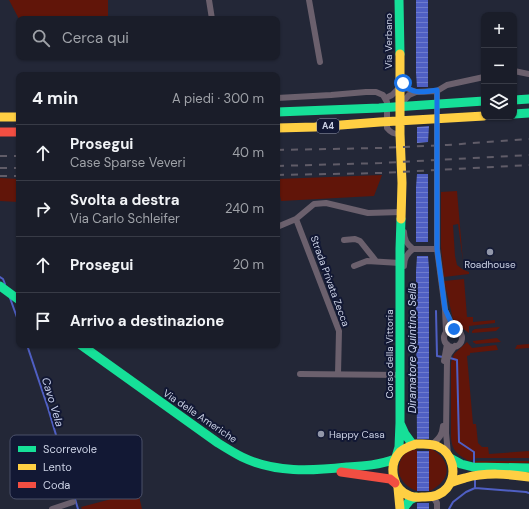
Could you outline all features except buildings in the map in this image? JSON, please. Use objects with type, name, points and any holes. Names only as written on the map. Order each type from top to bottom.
[{"type":"main road","name":"Via Verbano","points":[[399,0],[400,106]]},
{"type":"main road","points":[[517,100],[529,99]]},
{"type":"main road","name":"A4","points":[[280,112],[481,102]]},
{"type":"main road","name":"Corso della Vittoria","points":[[396,458],[399,447],[400,423],[400,214],[402,183],[400,106]]},
{"type":"main road","points":[[517,114],[529,113]]},
{"type":"main road","name":"A4","points":[[280,128],[481,116]]},
{"type":"main road","points":[[0,117],[16,117]]},
{"type":"main road","points":[[0,132],[16,132]]},
{"type":"main road","points":[[5,290],[16,298]]},
{"type":"main road","name":"Via delle Americhe","points":[[85,348],[212,439],[242,457],[267,466],[291,470],[321,470],[372,465],[388,462],[396,458]]},
{"type":"main road","name":"Corso della Vittoria","points":[[400,423],[405,434],[415,445]]},
{"type":"main road","points":[[402,509],[392,470],[396,458],[400,452],[406,448],[415,445],[431,444],[444,450],[449,457],[453,468],[450,484]]},
{"type":"main road","points":[[449,457],[474,472],[529,477]]},
{"type":"main road","points":[[397,485],[410,496],[431,497],[438,496],[450,484],[474,472],[529,468]]},
{"type":"main road","name":"Via delle Americhe","points":[[321,470],[390,479],[397,485]]},
{"type":"main road","points":[[402,509],[410,500],[416,497]]},
{"type":"street","points":[[209,0],[212,16]]},
{"type":"street","points":[[310,0],[320,62]]},
{"type":"street","points":[[517,72],[529,74]]},
{"type":"street","points":[[399,75],[408,89],[416,92]]},
{"type":"street","points":[[400,106],[409,94],[437,90],[447,85],[481,78]]},
{"type":"street","points":[[386,98],[400,88]]},
{"type":"street","points":[[431,444],[440,436],[442,432],[447,344],[444,340],[446,332],[445,309],[434,249],[437,90]]},
{"type":"street","points":[[280,98],[376,92],[383,95],[388,102],[387,128],[394,134],[400,134]]},
{"type":"street","points":[[280,226],[296,219],[314,204],[326,203],[368,213],[400,214]]},
{"type":"street","name":"Corso della Vittoria","points":[[400,214],[404,226],[405,240],[413,249],[406,255],[404,262],[404,275],[400,285]]},
{"type":"street","name":"Strada Privata Zecca","points":[[296,219],[339,331],[338,374]]},
{"type":"street","points":[[344,240],[354,239],[360,241],[376,261]]},
{"type":"street","points":[[413,249],[434,249]]},
{"type":"street","points":[[354,266],[366,261],[400,264]]},
{"type":"street","points":[[445,309],[454,329],[459,332],[461,337],[460,342],[446,357],[446,432],[449,457]]},
{"type":"street","points":[[446,332],[454,329]]},
{"type":"street","points":[[447,344],[450,346],[455,346]]},
{"type":"street","points":[[300,374],[400,375]]},
{"type":"street","points":[[431,497],[437,503],[437,509]]},
{"type":"street","points":[[52,509],[73,502]]},
{"type":"shaded area","points":[[9,0],[108,0],[108,16],[17,16]]},
{"type":"shaded area","points":[[382,175],[374,196],[281,201],[280,179]]},
{"type":"shaded area","points":[[0,178],[16,179],[16,202],[0,201]]},
{"type":"shaded area","points":[[457,191],[463,262],[458,224],[453,225],[455,256],[457,265],[469,272],[469,274],[444,277],[441,247],[441,192]]},
{"type":"shaded area","points":[[464,279],[467,317],[473,317],[473,322],[495,320],[495,323],[469,326],[469,333],[458,325],[453,319],[444,281]]},
{"type":"shaded area","points":[[500,327],[496,331],[472,333],[475,329]]},
{"type":"shaded area","points":[[497,338],[501,342],[476,344],[473,342],[473,341]]},
{"type":"shaded area","points":[[467,342],[472,348],[496,345],[498,350],[470,353],[470,355],[467,356],[473,424],[476,424],[478,443],[482,447],[488,447],[489,454],[529,451],[529,458],[477,458],[469,461],[458,454],[454,449],[451,437],[451,363],[454,354]]},
{"type":"shaded area","points":[[529,344],[529,348],[515,349],[517,345]]},
{"type":"shaded area","points":[[416,448],[417,491],[405,484],[399,472],[402,457]]},
{"type":"shaded area","points":[[429,448],[439,454],[447,468],[444,479],[440,484],[429,491]]},
{"type":"shaded area","points":[[473,461],[529,461],[529,463],[472,463]]},
{"type":"shaded area","points":[[111,499],[140,499],[142,509],[82,509],[81,507]]},
{"type":"water","points":[[416,0],[428,0],[428,87],[417,87]]},
{"type":"water","points":[[429,126],[428,142],[417,143],[417,127]]},
{"type":"water","points":[[417,174],[428,174],[428,242],[416,242]]},
{"type":"water","points":[[417,256],[428,256],[429,268],[429,439],[417,439]]},
{"type":"water","points":[[417,451],[429,451],[429,491],[417,491]]},
{"type":"water","points":[[417,503],[429,503],[429,509],[417,509]]},
{"type":"waterway","name":"Cavo Vela","points":[[0,277],[3,279],[5,284]]},
{"type":"waterway","name":"Cavo Vela","points":[[10,298],[16,315]]},
{"type":"waterway","points":[[436,311],[437,356],[443,357]]},
{"type":"waterway","name":"Cavo Vela","points":[[28,348],[56,435]]},
{"type":"waterway","points":[[450,358],[457,360],[459,442],[474,452],[474,464]]},
{"type":"waterway","points":[[475,480],[475,488]]},
{"type":"waterway","points":[[449,509],[453,502],[466,492],[475,488],[529,493]]},
{"type":"waterway","name":"Cavo Vela","points":[[75,499],[78,509]]},
{"type":"railway","points":[[280,150],[380,148],[529,139]]},
{"type":"railway","points":[[280,166],[381,163],[529,155]]},
{"type":"railway","points":[[0,156],[16,156]]},
{"type":"railway","points":[[280,175],[381,173],[529,165]]},
{"type":"railway","points":[[0,168],[16,168]]},
{"type":"railway","points":[[0,176],[16,176]]},
{"type":"traffic: fast","points":[[399,0],[400,54]]},
{"type":"traffic: fast","points":[[517,100],[529,99]]},
{"type":"traffic: fast","points":[[280,112],[379,108],[481,101]]},
{"type":"traffic: fast","points":[[517,114],[529,113]]},
{"type":"traffic: fast","points":[[396,457],[399,447],[400,423],[401,219]]},
{"type":"traffic: fast","points":[[0,286],[16,298]]},
{"type":"traffic: fast","points":[[85,348],[218,443],[255,462],[267,466],[293,470],[307,470],[371,465],[395,459]]},
{"type":"traffic: fast","points":[[400,423],[405,434],[413,445]]},
{"type":"traffic: fast","points":[[450,458],[461,464],[473,467],[529,468]]},
{"type":"traffic: fast","points":[[403,509],[410,500],[416,497]]},
{"type":"traffic: slow","points":[[400,54],[400,134],[402,183],[401,219]]},
{"type":"traffic: slow","points":[[280,128],[481,116]]},
{"type":"traffic: slow","points":[[0,117],[16,117]]},
{"type":"traffic: slow","points":[[416,444],[435,445],[442,449],[450,459],[453,470],[452,477],[447,488],[438,495],[428,497],[412,497],[399,489],[396,483],[393,470],[396,458],[403,449],[416,444]]},
{"type":"traffic: slow","points":[[450,483],[473,476],[489,474],[529,477]]},
{"type":"traffic: slow","points":[[398,488],[400,509]]},
{"type":"traffic: jam","points":[[0,132],[16,132]]},
{"type":"traffic: jam","points":[[341,472],[390,479],[395,483]]},
{"type":"place","name":"Roadhouse","points":[[490,252]]},
{"type":"place","name":"Happy Casa","points":[[321,434]]},
{"type":"route","points":[[403,83],[408,89],[416,92],[437,90],[437,249],[445,309],[454,329]]},
{"type":"water label","name":"Diramatore Quintino Sella","points":[[412,348]]}]
